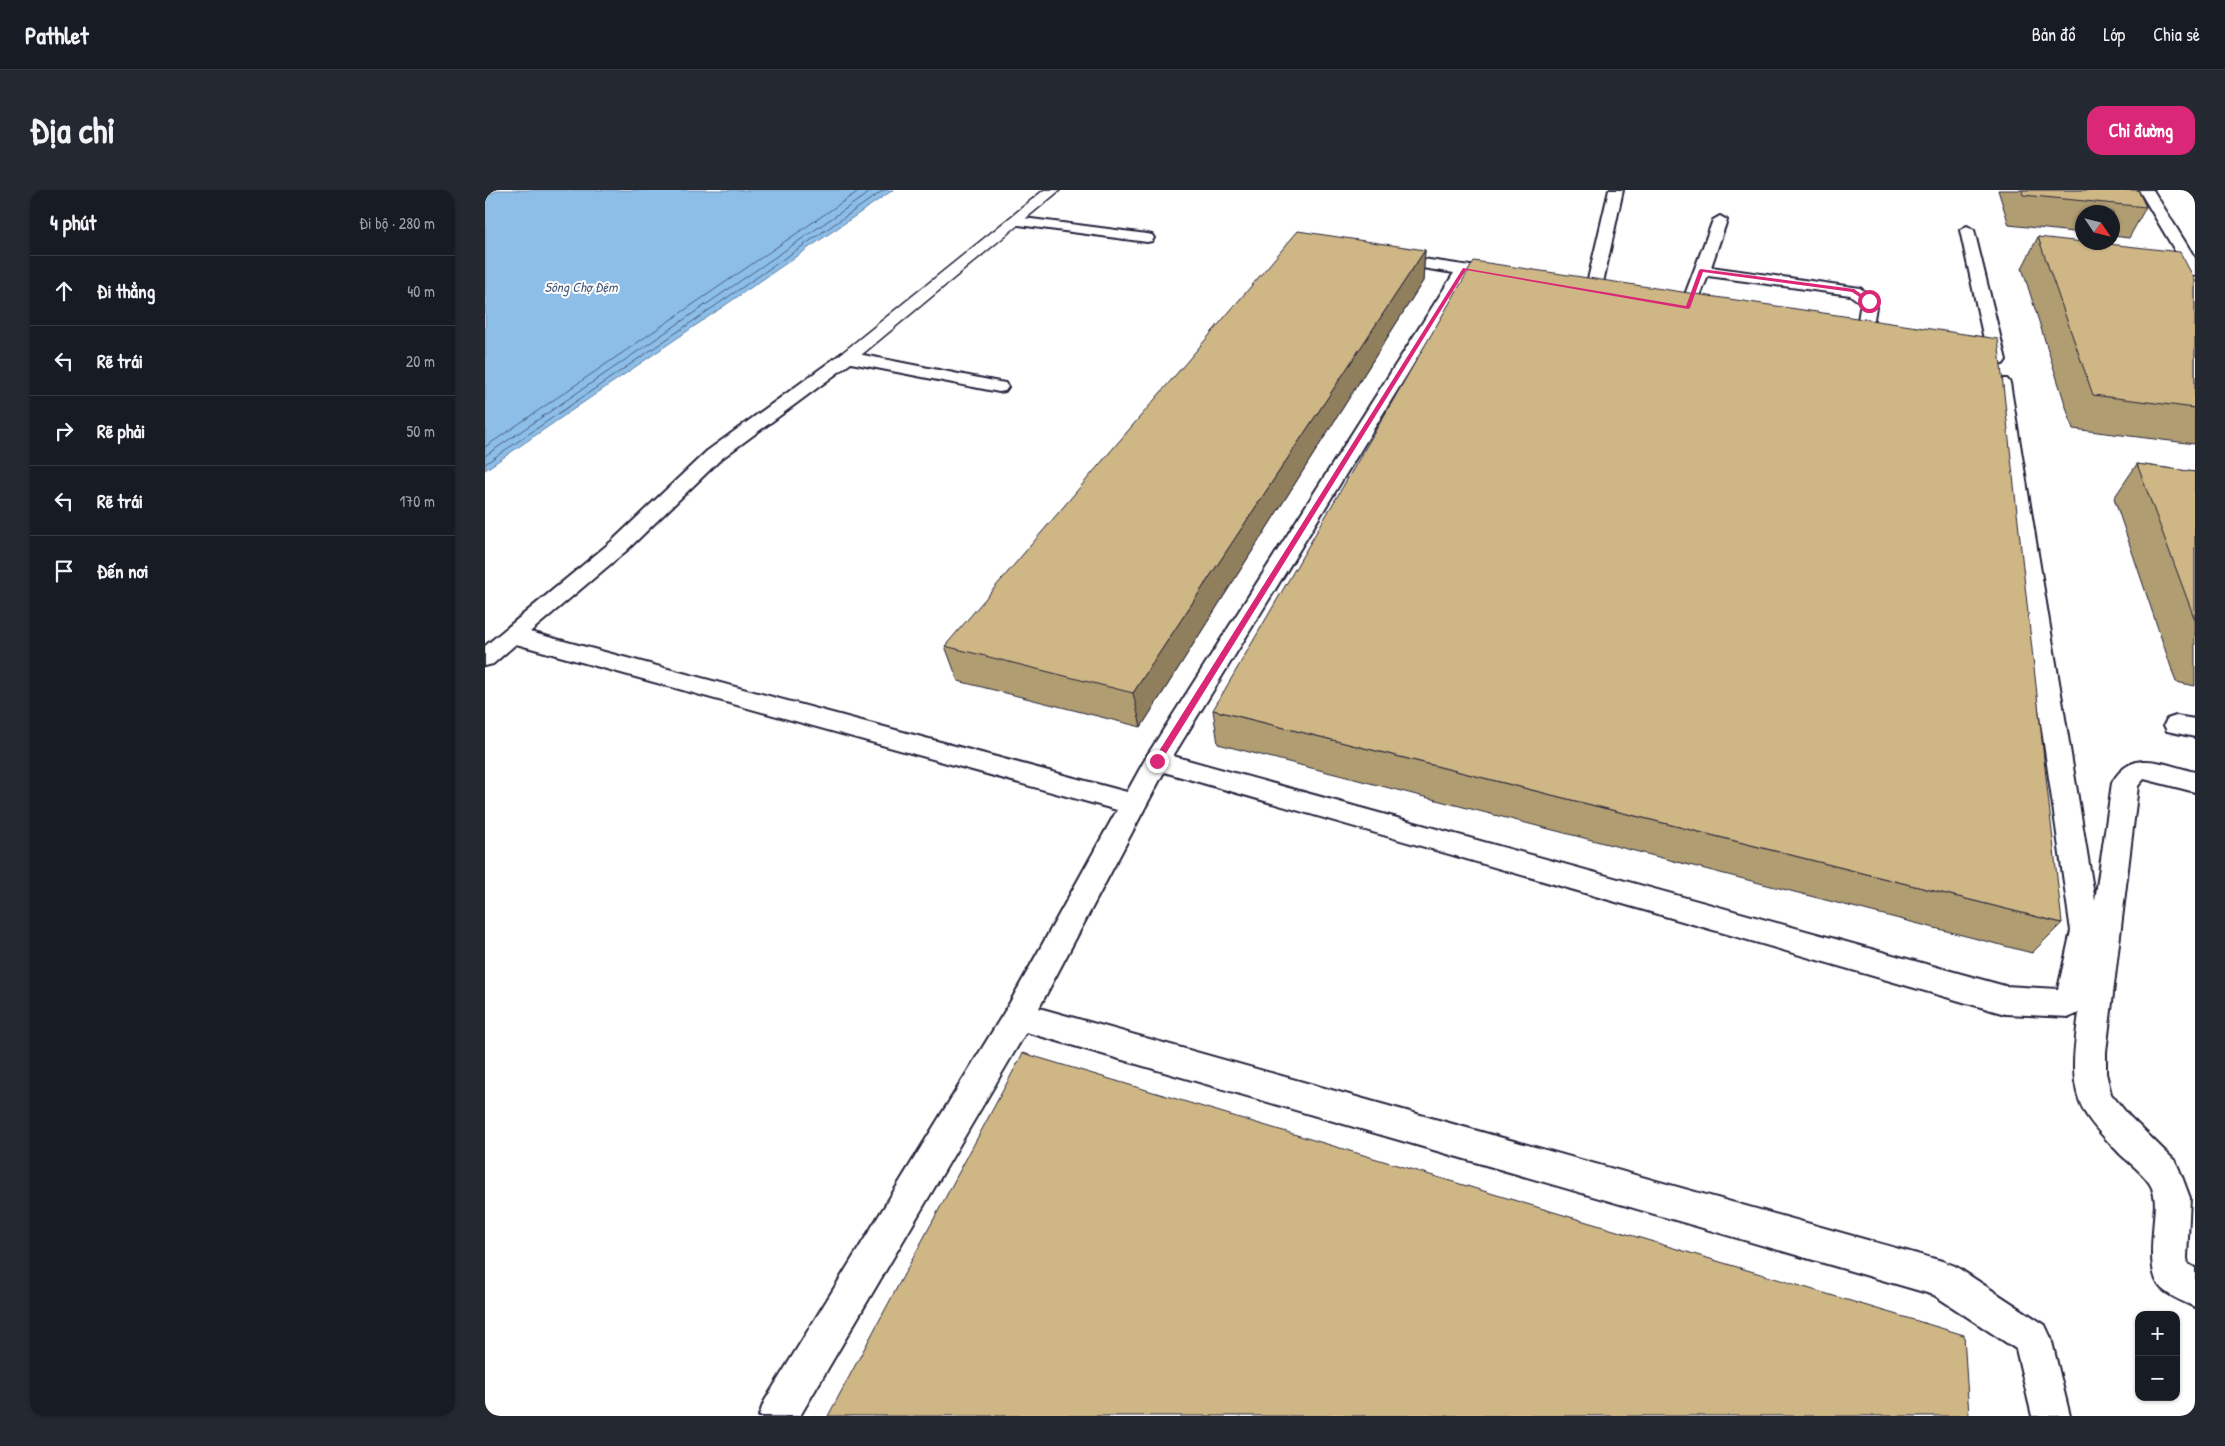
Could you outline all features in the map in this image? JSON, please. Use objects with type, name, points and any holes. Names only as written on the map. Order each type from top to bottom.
[{"type":"street","points":[[847,357],[1053,190]]},
{"type":"lane","points":[[1593,292],[1616,190]]},
{"type":"lane","points":[[2146,190],[2195,271]]},
{"type":"lane","points":[[1688,308],[1719,220]]},
{"type":"lane","points":[[1016,221],[1147,238]]},
{"type":"lane","points":[[1157,761],[2005,1000],[2070,1002],[2085,931],[1997,360],[1967,230]]},
{"type":"lane","points":[[1376,257],[1464,269],[1519,279]]},
{"type":"lane","points":[[778,1416],[1019,1016],[1157,761],[1464,269]]},
{"type":"lane","points":[[1701,270],[1854,291],[1869,301],[1863,337]]},
{"type":"lane","points":[[1575,289],[1612,295]]},
{"type":"lane","points":[[1669,305],[1707,311]]},
{"type":"lane","points":[[1844,334],[1882,340]]},
{"type":"lane","points":[[1969,355],[1997,360]]},
{"type":"lane","points":[[485,658],[619,546],[714,455],[847,357],[999,387]]},
{"type":"lane","points":[[512,635],[1134,804]]},
{"type":"lane","points":[[2195,782],[2144,769],[2134,772],[2125,783],[2101,950],[2090,1066],[2096,1101],[2117,1126],[2164,1174],[2173,1198],[2169,1258],[2173,1275],[2195,1289]]},
{"type":"lane","points":[[1019,1016],[1942,1279],[2032,1338],[2051,1416]]},
{"type":"water","name":"Sông Chợ Đệm","points":[[498,190],[893,190],[485,470],[485,197]]},
{"type":"building","points":[[2022,190],[2138,190],[2146,207],[2023,195]]},
{"type":"building","points":[[1298,231],[1425,250],[1133,693],[945,646]]},
{"type":"building","points":[[2038,237],[2075,241],[2075,250],[2120,250],[2120,245],[2180,252],[2195,280],[2195,408],[2093,395]]},
{"type":"building","points":[[1474,261],[1998,339],[2062,923],[1213,710]]},
{"type":"building","points":[[2137,464],[2195,472],[2195,620]]},
{"type":"building","points":[[1023,1053],[1964,1335],[1969,1416],[828,1416]]},
{"type":"route","points":[[1157,761],[1464,269],[1688,308],[1701,270],[1854,291],[1869,301]]}]
